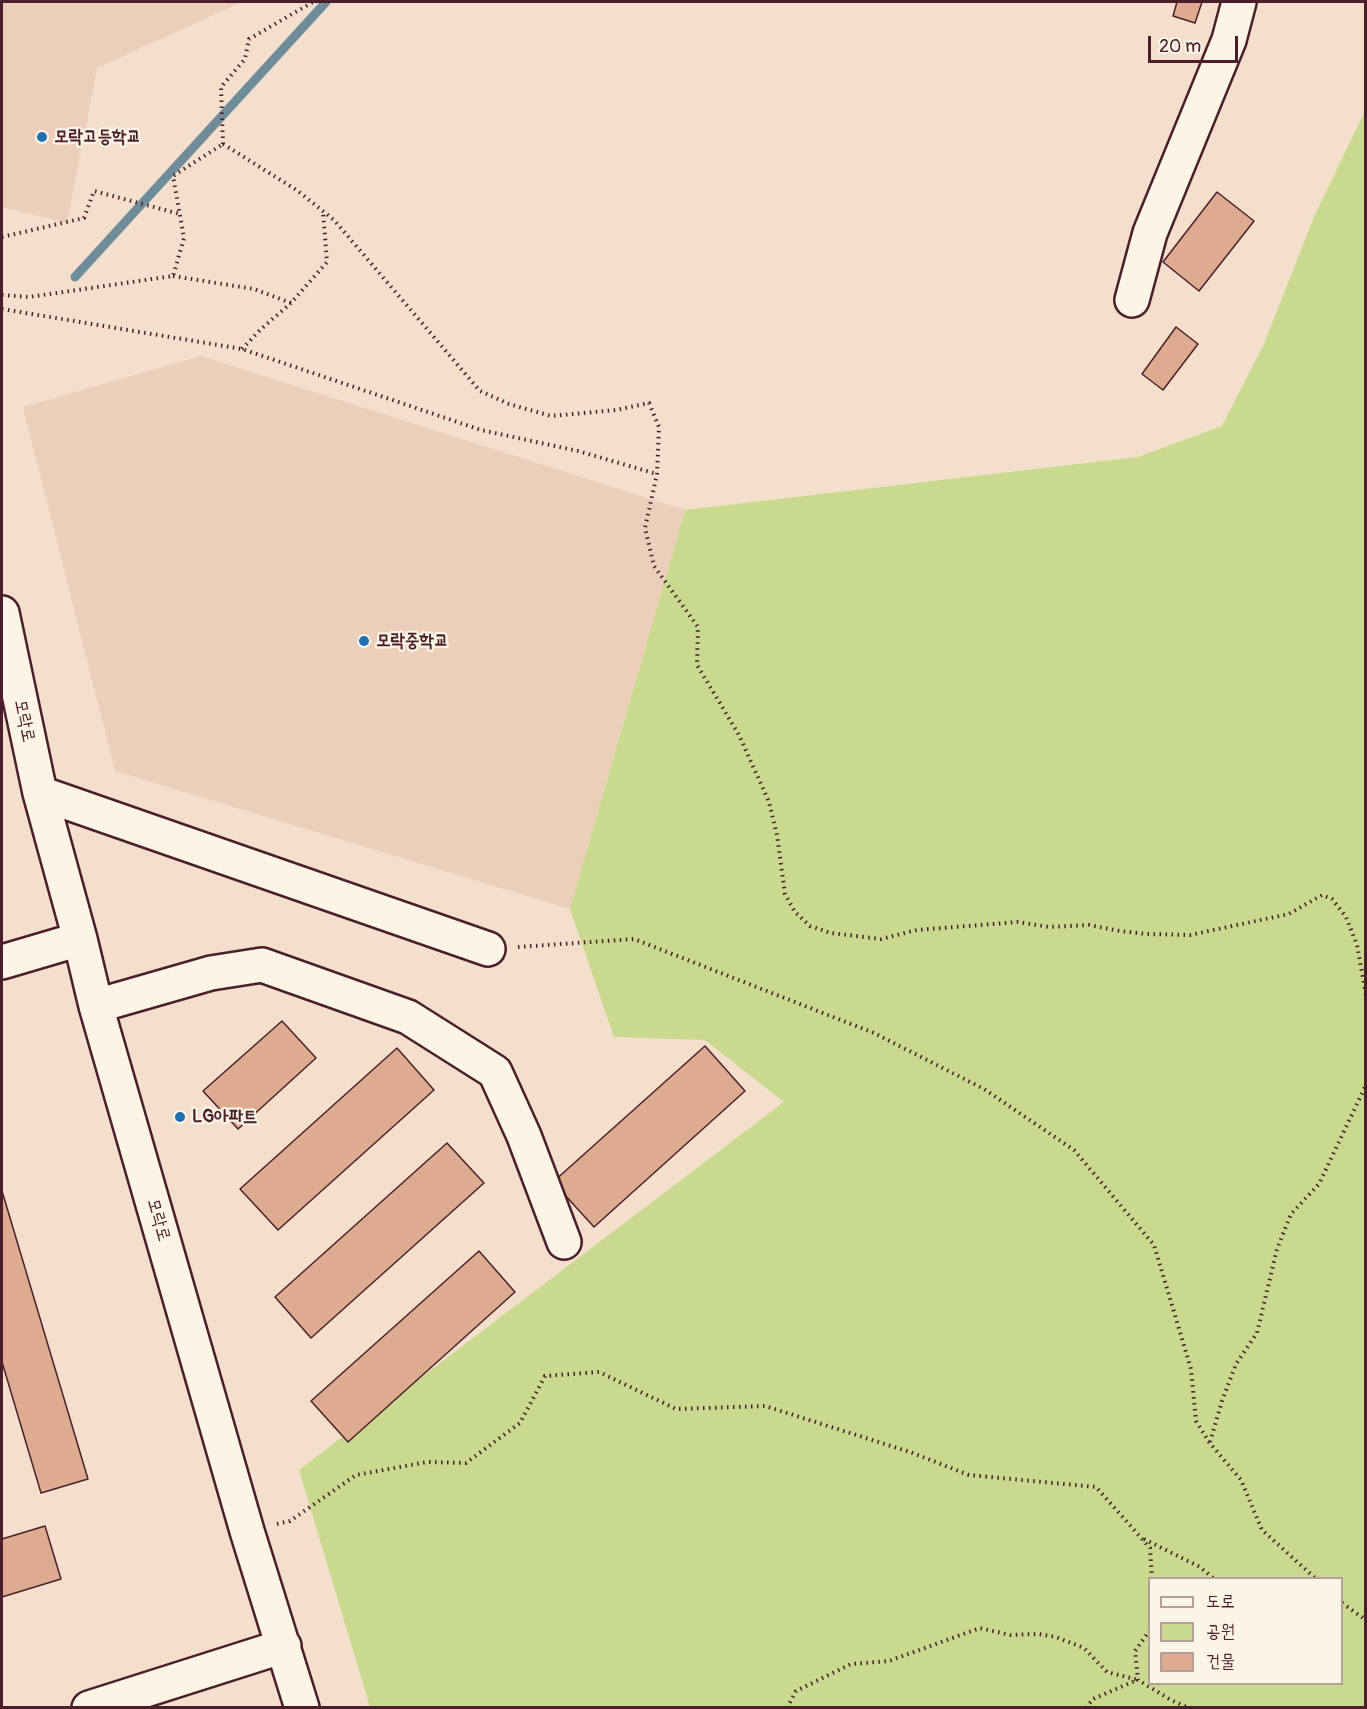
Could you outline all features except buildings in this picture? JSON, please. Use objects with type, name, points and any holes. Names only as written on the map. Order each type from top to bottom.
[{"type":"street","points":[[1132,300],[1150,233],[1229,40],[1239,2]]},
{"type":"street","name":"모락로","points":[[2,613],[40,793],[96,1006],[247,1531],[302,1707]]},
{"type":"street","name":"모락로","points":[[2,691],[40,793]]},
{"type":"street","points":[[40,793],[488,949]]},
{"type":"street","points":[[2,962],[80,939]]},
{"type":"street","points":[[96,1006],[212,974],[262,965],[408,1017],[495,1072],[524,1136],[564,1242]]},
{"type":"street","points":[[89,1707],[284,1646]]},
{"type":"path","points":[[223,144],[221,87],[245,59],[249,39],[313,2]]},
{"type":"path","points":[[223,144],[298,191],[334,220],[480,391],[509,404],[551,416],[616,410],[649,403],[659,427],[657,474],[645,528],[654,566],[698,627],[697,665],[739,735],[770,802],[785,894],[795,912],[810,926],[831,933],[881,939],[917,930],[1018,922],[1049,927],[1089,925],[1147,934],[1190,935],[1289,914],[1322,895],[1332,899],[1346,917],[1357,945],[1365,995]]},
{"type":"path","points":[[173,276],[184,238],[173,176],[223,144]]},
{"type":"path","points":[[2,237],[84,219],[94,190],[180,214]]},
{"type":"path","points":[[242,349],[291,303],[327,262],[323,211]]},
{"type":"path","points":[[2,295],[29,297],[173,276],[254,289],[291,303]]},
{"type":"path","points":[[2,309],[242,349],[482,430],[578,451],[657,474]]},
{"type":"path","points":[[488,949],[634,939],[874,1033],[984,1089],[1074,1150],[1154,1245],[1191,1369],[1196,1421],[1209,1442],[1241,1480],[1262,1530],[1314,1577]]},
{"type":"path","points":[[1209,1442],[1236,1364],[1257,1333],[1277,1249],[1291,1214],[1319,1184],[1365,1085]]},
{"type":"path","points":[[247,1531],[290,1521],[356,1475],[427,1462],[466,1463],[520,1423],[544,1376],[599,1372],[676,1409],[765,1406],[910,1452],[969,1475],[1096,1487],[1150,1548],[1152,1577]]},
{"type":"path","points":[[1140,1537],[1200,1567],[1213,1577]]},
{"type":"path","points":[[1343,1605],[1365,1620]]},
{"type":"path","points":[[1343,1610],[1348,1609]]},
{"type":"path","points":[[786,1707],[796,1691],[851,1664],[889,1661],[980,1628],[1010,1635],[1038,1634],[1056,1637],[1084,1648],[1107,1672],[1138,1680],[1170,1700],[1189,1707]]},
{"type":"path","points":[[1138,1680],[1134,1651],[1148,1631]]},
{"type":"path","points":[[1086,1707],[1093,1698],[1138,1680]]},
{"type":"shaded area","name":"모락고등학교","points":[[2,2],[242,2],[97,68],[67,223],[2,207]]},
{"type":"shaded area","name":"모락중학교","points":[[201,356],[685,510],[570,909],[115,771],[23,407]]},
{"type":"green space","points":[[1365,111],[1365,1707],[370,1707],[299,1470],[784,1102],[705,1040],[614,1037],[570,909],[685,510],[1138,457],[1222,426],[1264,344],[1314,217]]},
{"type":"waterway","points":[[75,277],[326,2]]},
{"type":"place","name":"모락고등학교","points":[[42,137]]},
{"type":"place","name":"모락중학교","points":[[364,641]]},
{"type":"place","name":"LG아파트","points":[[180,1117]]}]
